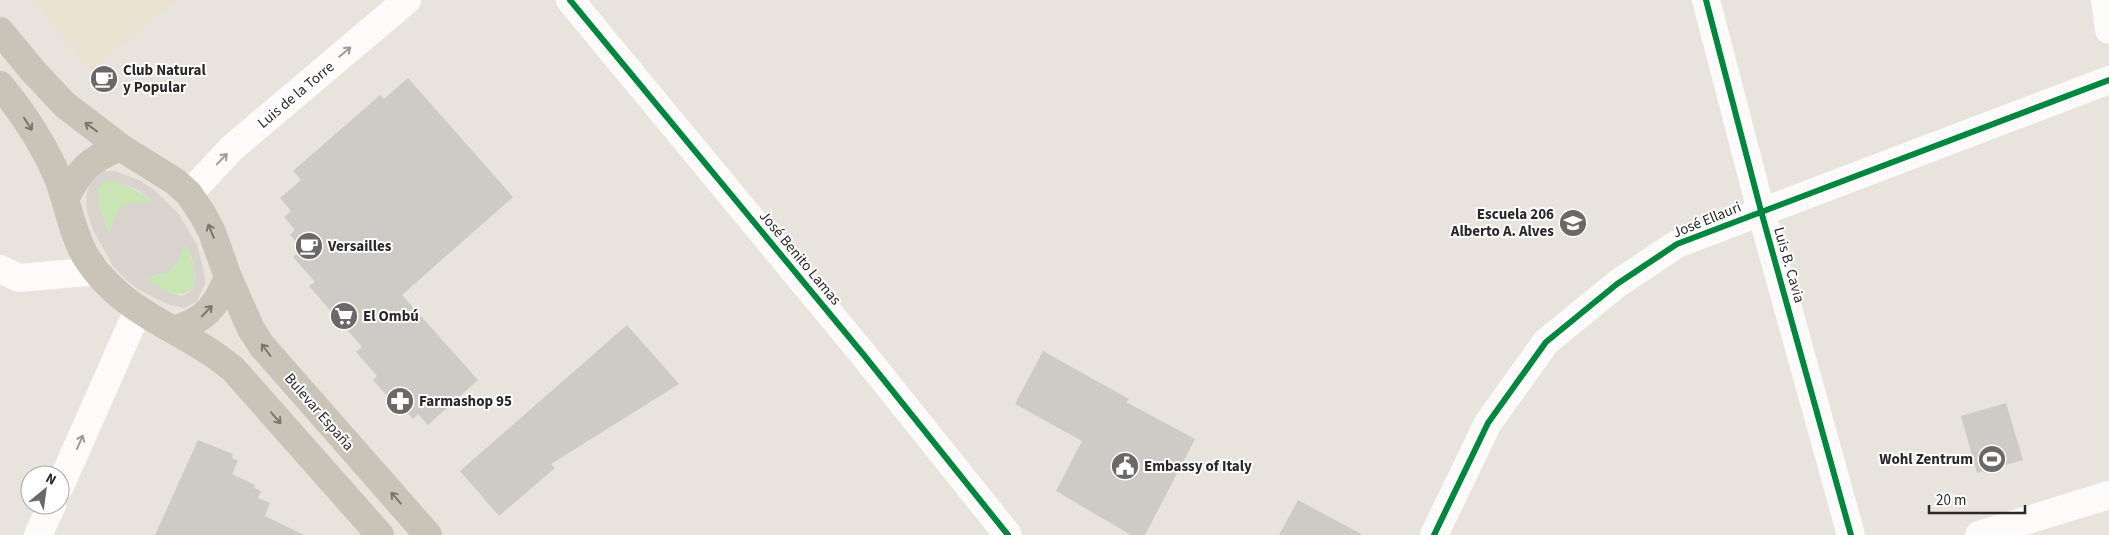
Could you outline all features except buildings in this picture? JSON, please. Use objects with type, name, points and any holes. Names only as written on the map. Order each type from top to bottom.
[{"type":"main road","name":"Bulevar España","points":[[0,31],[33,71],[65,105],[120,147],[156,167],[188,194],[203,214],[212,232],[228,277],[251,329],[262,346],[428,535]]},
{"type":"main road","points":[[0,85],[32,130],[58,178],[78,241],[97,271],[114,291],[138,310],[205,348],[233,369],[380,535]]},
{"type":"main road","points":[[65,199],[75,180],[93,159],[120,147]]},
{"type":"main road","points":[[174,330],[192,324],[210,309],[221,294],[228,277]]},
{"type":"street","name":"Luis de la Torre","points":[[188,194],[232,148],[407,0]]},
{"type":"street","name":"José Benito Lamas","points":[[570,0],[863,354],[1008,535]]},
{"type":"street","name":"Luis B. Cavia","points":[[1706,0],[1761,211],[1851,535]]},
{"type":"street","points":[[2106,0],[2109,30]]},
{"type":"street","name":"José Ellauri","points":[[1434,535],[1488,423],[1546,342],[1617,284],[1677,244],[2109,80]]},
{"type":"street","points":[[0,269],[19,278],[97,271]]},
{"type":"street","points":[[69,465],[138,310]]},
{"type":"street","points":[[1978,535],[2109,495]]},
{"type":"street","points":[[38,535],[47,515]]},
{"type":"shaded area","points":[[33,0],[177,0],[90,71]]},
{"type":"shaded area","points":[[103,171],[115,171],[139,180],[153,189],[178,213],[197,245],[204,272],[205,284],[197,301],[185,308],[167,304],[139,290],[113,266],[93,230],[87,212],[86,198],[90,180]],"holes":[[[106,181],[117,182],[138,190],[154,202],[127,203],[117,212],[109,233],[98,202],[98,187]],[[185,244],[192,258],[195,278],[194,287],[188,293],[181,296],[166,291],[146,278],[168,272],[177,263]]]},
{"type":"green space","points":[[106,180],[126,185],[154,202],[117,212],[109,233],[98,202],[98,187]]},
{"type":"green space","points":[[185,243],[193,265],[194,287],[188,292],[176,294],[163,289],[145,278],[162,274],[172,268]]},
{"type":"cycle path","points":[[570,0],[863,354],[1008,535]]},
{"type":"cycle path","points":[[1706,0],[1761,211],[1851,535]]},
{"type":"cycle path","points":[[1434,535],[1488,423],[1546,342],[1617,284],[1677,244],[2109,80]]},
{"type":"place","name":"Club Natural y Popular","points":[[104,79]]},
{"type":"place","name":"Escuela 206 Alberto A. Alves","points":[[1573,223]]},
{"type":"place","name":"Versailles","points":[[309,246]]},
{"type":"place","name":"El Ombú","points":[[344,316]]},
{"type":"place","name":"Farmashop 95","points":[[400,401]]},
{"type":"place","name":"Wohl Zentrum","points":[[1992,459]]},
{"type":"place","name":"Embassy of Italy","points":[[1125,466]]}]
